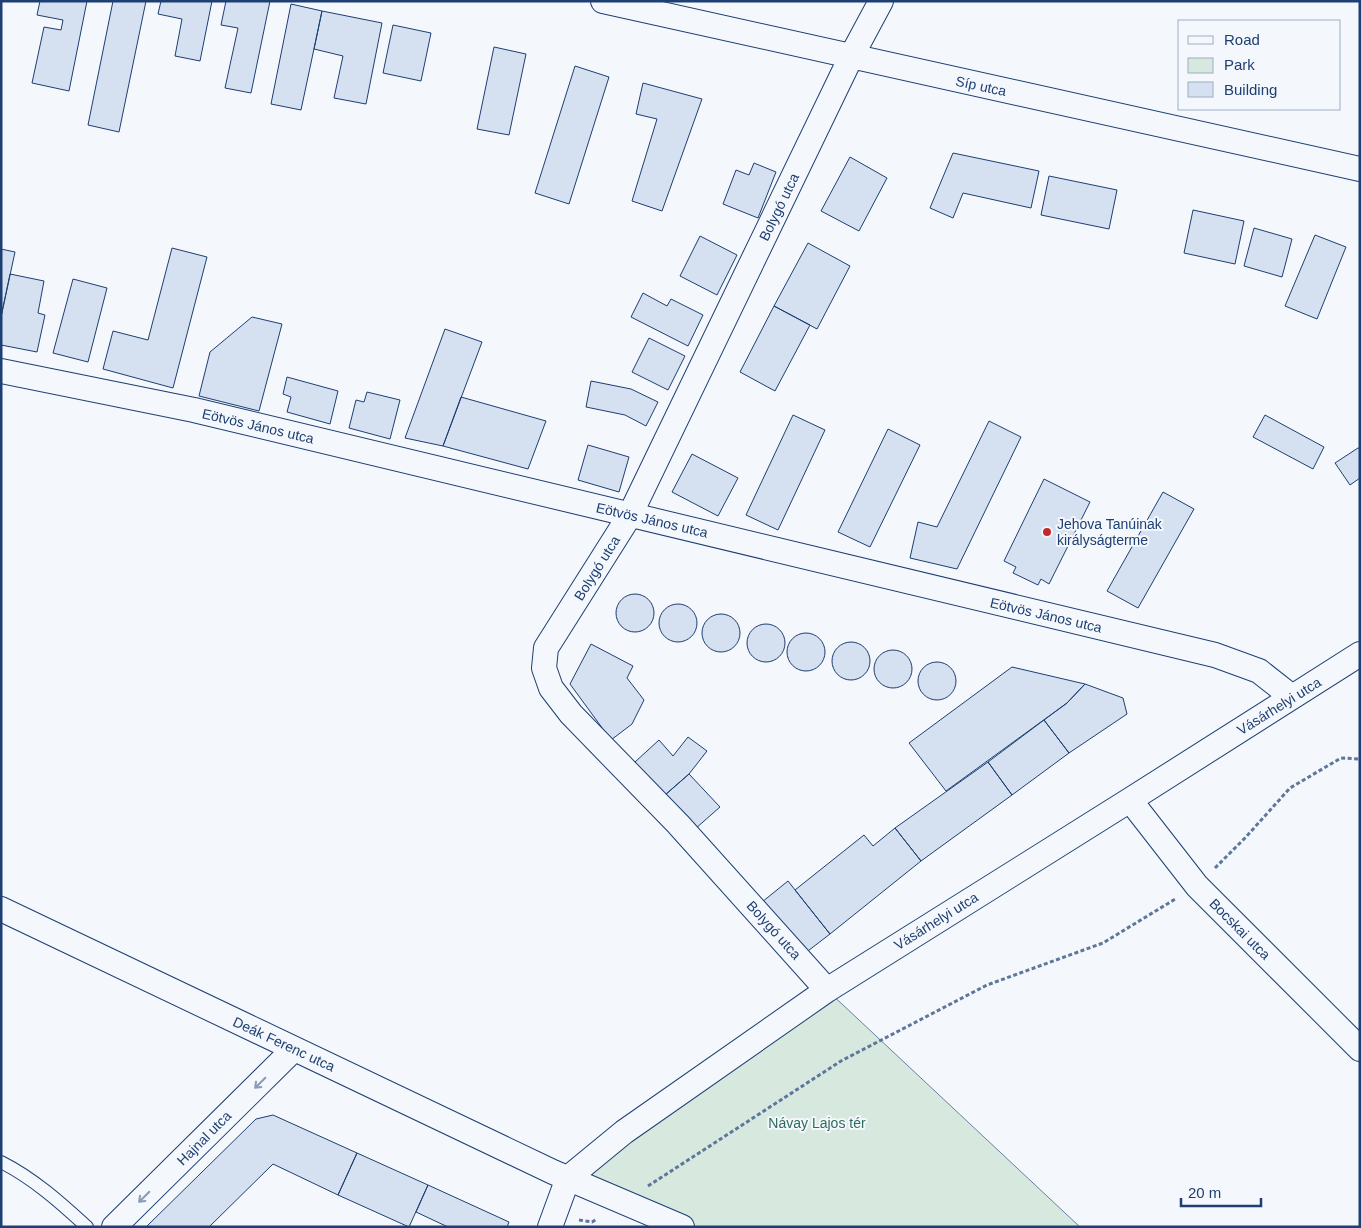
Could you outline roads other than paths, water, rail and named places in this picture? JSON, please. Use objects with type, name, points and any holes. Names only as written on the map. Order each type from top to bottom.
[{"type":"street","name":"Síp utca","points":[[603,1],[851,58],[1360,169]]},
{"type":"street","name":"Bolygó utca","points":[[827,990],[678,824],[571,714],[551,688],[544,668],[546,648],[630,515],[851,58],[881,1]]},
{"type":"street","name":"Eötvös János utca","points":[[1,372],[194,410],[1215,655],[1259,671],[1292,697]]},
{"type":"street","name":"Vásárhelyi utca","points":[[568,1178],[624,1132],[827,990],[1360,654]]},
{"type":"street","name":"Bocskai utca","points":[[1130,800],[1197,886],[1360,1049]]},
{"type":"street","name":"Deák Ferenc utca","points":[[1,909],[568,1178]]},
{"type":"street","name":"Hajnal utca","points":[[114,1227],[294,1048]]},
{"type":"street","points":[[552,1220],[568,1178],[682,1227]]},
{"type":"lane","points":[[1,1162],[18,1171],[63,1205],[87,1227]]},
{"type":"place","name":"Jehova Tanúinak királyságterme","points":[[1047,532]]},
{"type":"park label","name":"Návay Lajos tér","points":[[817,1123]]}]
